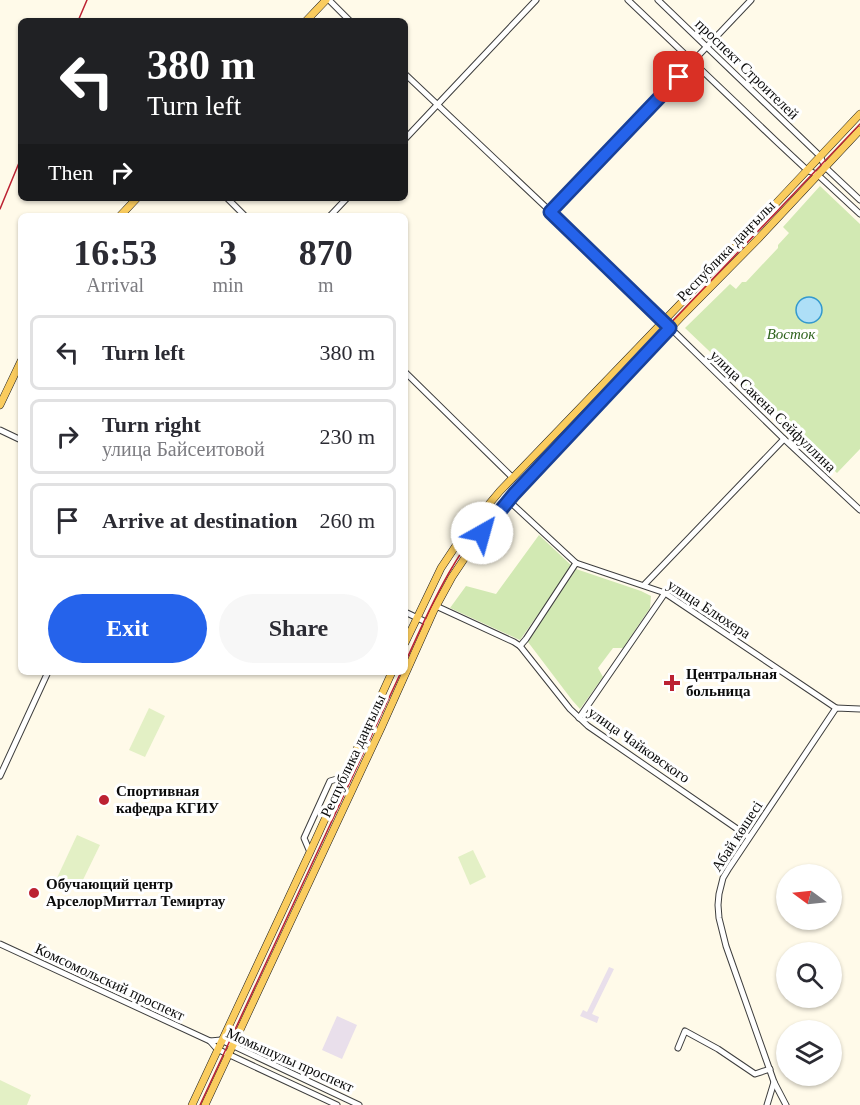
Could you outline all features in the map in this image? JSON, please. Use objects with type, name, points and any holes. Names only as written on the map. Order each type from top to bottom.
[{"type":"main road","points":[[309,18],[327,0]]},
{"type":"main road","name":"Республика даңғылы","points":[[408,636],[441,568],[463,535],[500,491],[860,114]]},
{"type":"main road","name":"Республика даңғылы","points":[[408,667],[436,606],[472,547],[508,500],[860,130]]},
{"type":"main road","points":[[123,213],[134,201]]},
{"type":"main road","points":[[0,405],[18,368]]},
{"type":"main road","name":"Республика даңғылы","points":[[192,1105],[391,675]]},
{"type":"main road","name":"Республика даңғылы","points":[[205,1105],[405,675]]},
{"type":"street","points":[[327,0],[347,18]]},
{"type":"street","points":[[408,136],[536,0]]},
{"type":"street","points":[[628,0],[807,170],[818,175],[860,214]]},
{"type":"street","name":"проспект Строителей","points":[[658,0],[820,156]]},
{"type":"street","points":[[550,212],[751,0]]},
{"type":"street","points":[[408,77],[664,321]]},
{"type":"street","points":[[820,156],[825,167],[860,200]]},
{"type":"street","points":[[230,201],[242,213]]},
{"type":"street","points":[[333,213],[344,201]]},
{"type":"street","name":"улица Сакена Сейфуллина","points":[[664,321],[860,510]]},
{"type":"street","points":[[408,375],[513,478]]},
{"type":"street","points":[[0,430],[18,439]]},
{"type":"street","points":[[644,585],[784,439]]},
{"type":"street","name":"улица Блюхера","points":[[508,500],[576,563],[665,593],[836,708]]},
{"type":"street","points":[[520,646],[576,563]]},
{"type":"street","points":[[579,718],[665,593]]},
{"type":"street","name":"улица Чайковского","points":[[436,606],[504,636],[520,646],[588,726],[749,837]]},
{"type":"street","points":[[408,613],[428,622]]},
{"type":"street","points":[[0,776],[47,675]]},
{"type":"street","points":[[836,708],[860,709]]},
{"type":"street","name":"Абай көшесі","points":[[786,1104],[774,1082],[726,946],[719,918],[719,894],[723,878],[836,708]]},
{"type":"street","points":[[310,852],[304,838],[312,819],[330,781],[344,777]]},
{"type":"street","name":"Комсомольский проспект","points":[[0,944],[210,1041]]},
{"type":"street","points":[[678,1048],[685,1031],[718,1049],[754,1074],[770,1069]]},
{"type":"street","name":"Момышулы проспект","points":[[210,1041],[222,1040],[359,1105]]},
{"type":"street","name":"Момышулы проспект","points":[[210,1041],[217,1049],[337,1105]]},
{"type":"street","points":[[768,1104],[774,1082]]},
{"type":"shaded area","points":[[609,967],[614,969],[592,1014],[599,1017],[597,1023],[580,1016],[583,1010],[587,1012]]},
{"type":"shaded area","points":[[337,1016],[357,1025],[342,1059],[322,1050]]},
{"type":"green space","name":"Восток","points":[[820,186],[860,224],[860,449],[837,473],[685,328],[730,284],[736,289],[742,282],[746,282],[778,248],[789,233],[783,227]]},
{"type":"green space","points":[[539,535],[572,566],[520,640],[450,608],[466,586],[496,594]]},
{"type":"green space","points":[[576,569],[651,596],[650,608],[623,648],[613,648],[598,668],[603,677],[580,709],[528,642]]},
{"type":"green space","points":[[149,708],[165,716],[145,757],[129,750]]},
{"type":"green space","points":[[77,835],[100,845],[79,888],[57,878]]},
{"type":"green space","points":[[473,850],[486,877],[470,885],[458,857]]},
{"type":"green space","points":[[0,1080],[31,1095],[27,1105],[0,1105]]},
{"type":"water","points":[[809,297],[818,301],[822,310],[818,319],[809,323],[800,319],[796,310],[800,301]]},
{"type":"tram line","points":[[408,657],[446,578],[466,545],[491,512],[860,124]]},
{"type":"tram line","points":[[200,1105],[400,675]]},
{"type":"railway","points":[[79,18],[87,0]]},
{"type":"railway","points":[[0,209],[18,165]]},
{"type":"place","name":"Центральная больница","points":[[672,683]]},
{"type":"place","name":"Спортивная кафедра КГИУ","points":[[104,800]]},
{"type":"place","name":"Обучающий центр АрселорМиттал Темиртау","points":[[34,893]]},
{"type":"route","points":[[482,533],[514,494],[670,328],[550,212],[679,77]]}]
